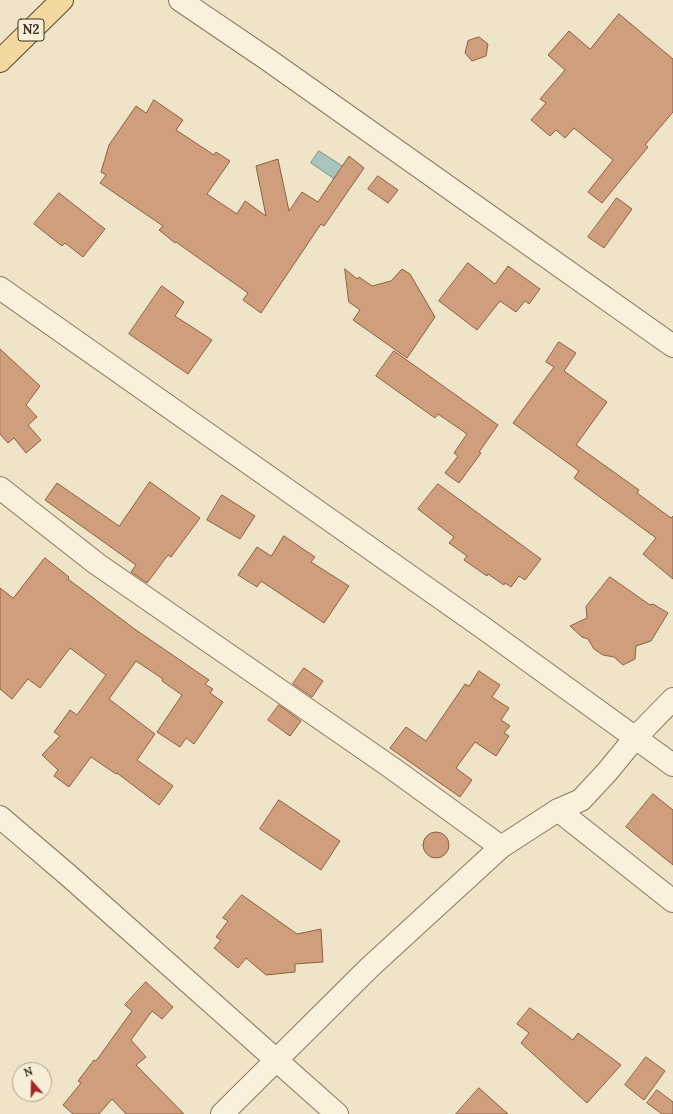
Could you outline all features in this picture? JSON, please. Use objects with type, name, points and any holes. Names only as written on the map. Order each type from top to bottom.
[{"type":"main road","name":"N2","points":[[0,61],[62,0]]},
{"type":"street","points":[[180,0],[267,59],[673,346]]},
{"type":"street","points":[[0,288],[482,627],[673,764]]},
{"type":"street","points":[[0,488],[98,564],[392,768],[501,847]]},
{"type":"street","points":[[222,1114],[370,967],[501,847],[558,810],[581,800],[607,772],[635,738],[673,699]]},
{"type":"street","points":[[558,810],[673,901]]},
{"type":"street","points":[[0,817],[68,875],[337,1114]]},
{"type":"water","points":[[319,151],[350,171],[342,184],[311,163]]},
{"type":"building","points":[[619,14],[673,59],[673,112],[645,145],[648,147],[602,203],[588,192],[613,160],[574,128],[565,138],[556,130],[550,136],[531,120],[546,103],[540,99],[565,70],[548,55],[569,31],[590,49]]},
{"type":"building","points":[[479,37],[488,44],[486,56],[472,61],[465,53],[468,41]]},
{"type":"building","points":[[154,100],[183,120],[176,130],[214,155],[216,152],[230,161],[207,194],[237,214],[245,201],[266,216],[256,166],[278,159],[289,211],[302,192],[318,202],[349,156],[364,168],[324,226],[321,224],[261,313],[243,300],[248,293],[176,242],[175,243],[159,230],[163,226],[100,183],[106,175],[101,172],[109,145],[136,106],[146,113]]},
{"type":"building","points":[[378,176],[398,190],[388,203],[368,189]]},
{"type":"building","points":[[59,193],[105,229],[83,257],[65,243],[62,246],[34,224]]},
{"type":"building","points":[[617,198],[632,209],[604,248],[588,237]]},
{"type":"building","points":[[468,263],[495,284],[508,266],[540,289],[529,304],[525,301],[516,312],[500,301],[477,330],[439,301]]},
{"type":"building","points":[[345,269],[357,279],[359,277],[372,286],[391,281],[402,269],[410,274],[435,317],[407,358],[353,320],[360,310],[349,302]]},
{"type":"building","points":[[162,286],[184,302],[175,316],[212,340],[188,374],[129,334]]},
{"type":"building","points":[[559,342],[576,353],[564,371],[607,402],[576,445],[639,490],[637,493],[671,518],[673,516],[673,579],[643,554],[656,538],[574,478],[579,471],[513,423],[554,367],[546,362]]},
{"type":"building","points":[[0,349],[40,386],[26,405],[37,417],[28,425],[41,440],[26,453],[14,438],[8,443],[0,434]]},
{"type":"building","points":[[394,351],[498,425],[479,452],[481,453],[459,483],[445,473],[458,456],[454,453],[467,434],[438,414],[435,418],[376,376]]},
{"type":"building","points":[[150,482],[200,518],[171,557],[168,555],[147,583],[131,572],[136,565],[45,500],[57,483],[119,526]]},
{"type":"building","points":[[438,484],[541,559],[525,580],[519,576],[511,587],[505,583],[504,585],[488,574],[487,576],[464,560],[467,556],[449,543],[454,537],[418,509]]},
{"type":"building","points":[[222,495],[255,516],[240,539],[207,520]]},
{"type":"building","points":[[284,536],[315,557],[311,562],[349,586],[324,623],[261,581],[257,587],[238,575],[257,547],[271,556]]},
{"type":"building","points":[[45,558],[69,577],[68,579],[136,630],[209,680],[205,684],[213,689],[210,693],[223,702],[194,744],[186,738],[180,747],[157,732],[182,695],[162,681],[163,679],[136,661],[109,699],[155,734],[137,760],[173,786],[159,805],[117,773],[116,774],[91,757],[69,787],[54,776],[58,770],[42,755],[60,736],[54,732],[70,710],[77,715],[106,675],[70,648],[40,688],[28,679],[12,699],[0,689],[0,588],[13,598]]},
{"type":"building","points":[[610,577],[650,605],[653,604],[668,613],[651,641],[636,646],[635,659],[623,665],[614,657],[603,655],[594,649],[588,639],[582,637],[570,626],[587,618],[586,607]]},
{"type":"building","points":[[304,668],[323,681],[312,697],[293,684]]},
{"type":"building","points":[[479,671],[500,685],[492,697],[509,708],[501,720],[510,726],[504,733],[509,736],[496,756],[475,742],[456,768],[472,780],[460,797],[390,748],[406,727],[426,741],[465,684],[469,686]]},
{"type":"building","points":[[279,705],[301,721],[290,736],[268,720]]},
{"type":"building","points":[[653,794],[673,810],[673,865],[626,827]]},
{"type":"building","points":[[279,800],[340,841],[321,870],[260,829]]},
{"type":"building","points":[[436,832],[445,836],[449,845],[445,854],[436,858],[427,854],[423,845],[427,836]]},
{"type":"building","points":[[242,895],[297,934],[321,929],[323,962],[295,964],[295,972],[266,975],[246,958],[238,968],[214,948],[221,940],[216,937],[228,921],[223,918]]},
{"type":"building","points":[[146,982],[173,1007],[162,1019],[152,1011],[131,1040],[146,1057],[136,1065],[184,1114],[126,1114],[112,1099],[99,1114],[73,1114],[63,1105],[81,1083],[78,1081],[94,1060],[96,1061],[132,1011],[125,1005]]},
{"type":"building","points":[[530,1008],[573,1040],[578,1033],[621,1065],[587,1103],[521,1043],[529,1033],[517,1024]]},
{"type":"building","points":[[646,1057],[665,1071],[644,1100],[625,1085]]},
{"type":"building","points":[[479,1088],[508,1114],[456,1114]]},
{"type":"building","points":[[657,1090],[673,1102],[673,1114],[662,1114],[647,1103]]}]
